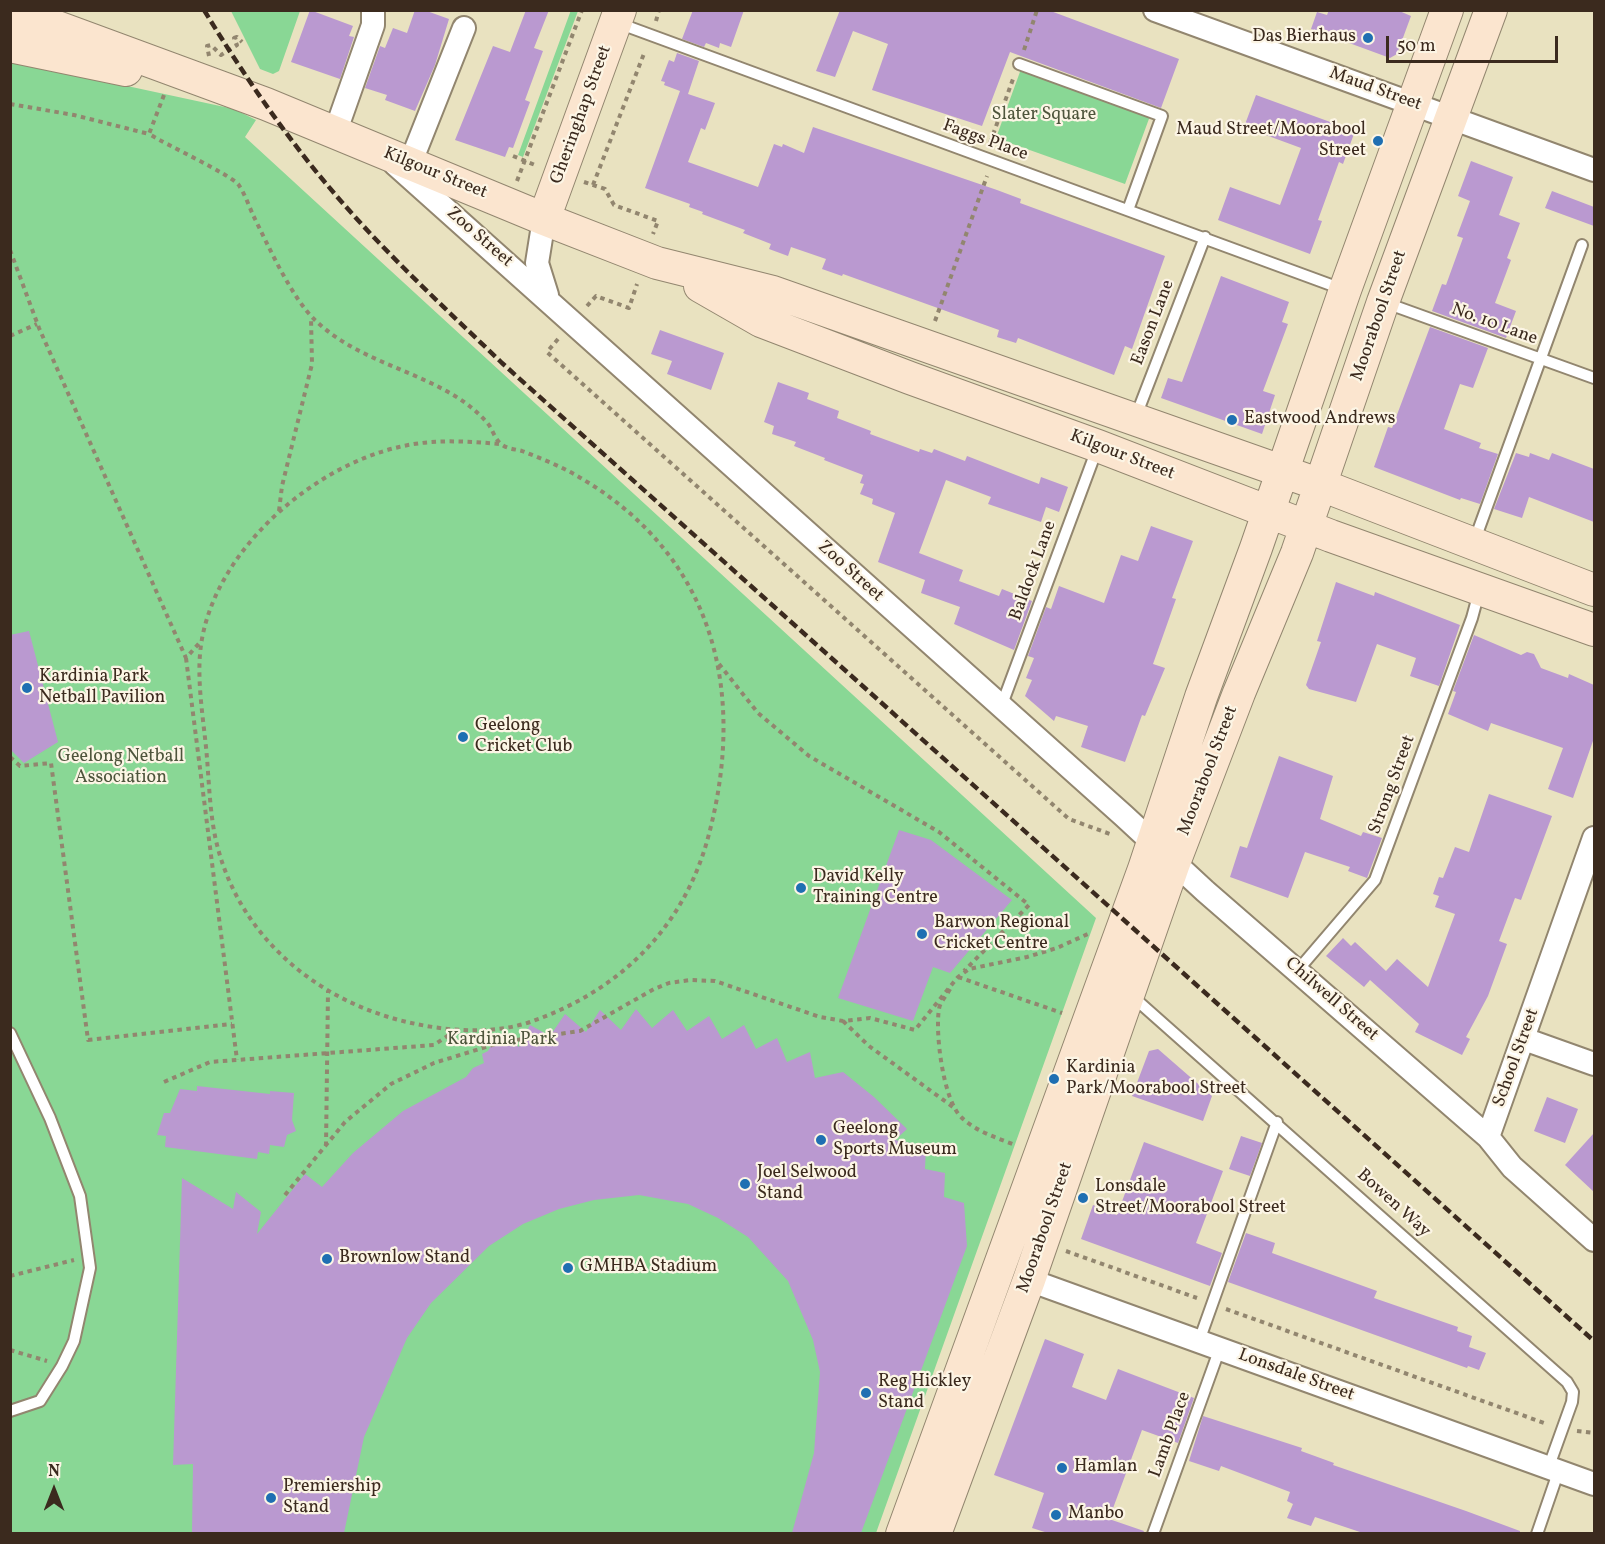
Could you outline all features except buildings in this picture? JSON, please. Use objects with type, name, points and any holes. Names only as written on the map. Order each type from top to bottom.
[{"type":"street","name":"Maud Street","points":[[1155,10],[1594,170]]},
{"type":"street","name":"Moorabool Street","points":[[935,1533],[1029,1280],[1087,1106],[1129,994],[1163,853],[1268,510],[1447,10]]},
{"type":"street","name":"Moorabool Street","points":[[902,1533],[998,1268],[1163,853],[1307,526],[1383,302],[1491,10]]},
{"type":"street","name":"Kilgour Street","points":[[10,15],[38,20],[211,71],[335,133],[544,219],[657,262],[773,292],[923,347],[1321,485],[1472,546],[1594,590]]},
{"type":"street","name":"Gheringhap Street","points":[[544,219],[618,16]]},
{"type":"street","points":[[335,133],[377,17]]},
{"type":"street","points":[[396,159],[464,28]]},
{"type":"street","name":"Kilgour Street","points":[[10,46],[211,71]]},
{"type":"street","name":"Zoo Street","points":[[396,159],[549,299],[571,323],[1163,853]]},
{"type":"street","name":"Zoo Street","points":[[544,219],[537,263],[549,299]]},
{"type":"street","name":"Kilgour Street","points":[[657,262],[761,321],[1307,526],[1594,630]]},
{"type":"street","points":[[910,378],[923,347]]},
{"type":"street","points":[[1098,446],[1123,417]]},
{"type":"street","name":"School Street","points":[[1488,1137],[1594,838]]},
{"type":"street","name":"Chilwell Street","points":[[1163,853],[1488,1137]]},
{"type":"street","points":[[1524,1039],[1594,1064]]},
{"type":"street","points":[[1488,1137],[1512,1167],[1594,1240]]},
{"type":"street","name":"Lonsdale Street","points":[[998,1268],[1594,1484]]},
{"type":"lane","name":"Faggs Place","points":[[618,16],[651,35],[1345,290]]},
{"type":"lane","points":[[1019,64],[1162,116],[1128,210]]},
{"type":"lane","name":"Eason Lane","points":[[1123,417],[1204,237]]},
{"type":"lane","points":[[1472,546],[1582,245]]},
{"type":"lane","name":"No. 10 Lane","points":[[1383,302],[1594,378]]},
{"type":"lane","name":"Baldock Lane","points":[[1001,707],[1098,446]]},
{"type":"lane","name":"Strong Street","points":[[1298,970],[1376,880],[1472,618],[1480,588]]},
{"type":"lane","name":"Bowen Way","points":[[1129,994],[1277,1122],[1567,1382],[1573,1392],[1537,1533]]},
{"type":"lane","points":[[10,1032],[50,1118],[80,1196],[90,1268],[74,1341],[62,1366],[40,1401],[10,1411]]},
{"type":"lane","points":[[1199,1341],[1277,1122]]},
{"type":"lane","name":"Lamb Place","points":[[1153,1533],[1220,1348]]},
{"type":"path","points":[[508,204],[582,10]]},
{"type":"path","points":[[593,185],[659,10]]},
{"type":"path","points":[[923,347],[936,319],[1037,10]]},
{"type":"path","points":[[211,71],[207,46],[211,45],[221,54],[237,45],[234,38],[237,37],[242,42]]},
{"type":"path","points":[[149,134],[162,100]]},
{"type":"path","points":[[10,104],[74,115],[149,134],[237,183],[269,246],[311,318],[340,340],[374,360],[455,396],[477,411],[500,444]]},
{"type":"path","points":[[605,189],[614,205],[658,221]]},
{"type":"path","points":[[10,250],[38,324],[186,658],[237,1060]]},
{"type":"path","points":[[596,296],[629,308]]},
{"type":"path","points":[[279,512],[282,486],[312,364],[311,318]]},
{"type":"path","points":[[10,336],[38,324]]},
{"type":"path","points":[[548,352],[1069,819],[1111,835]]},
{"type":"path","points":[[466,441],[500,444],[555,464],[608,496],[658,541],[682,571],[710,629],[719,664],[724,701],[724,734],[715,813],[704,855],[686,896],[658,937],[631,965],[599,991],[527,1023],[491,1029],[456,1030],[378,1015],[343,1001],[276,952],[240,905],[224,869],[215,838],[200,670],[202,640],[212,608],[229,574],[248,544],[279,512],[293,498],[326,477],[397,447],[466,441]]},
{"type":"path","points":[[186,658],[202,640]]},
{"type":"path","points":[[285,1195],[345,1122],[391,1084],[434,1063],[502,1042],[580,1031],[654,989],[669,983],[690,980],[715,981],[820,1017],[843,1021],[870,1018],[915,1030],[957,977],[1029,905],[939,832],[809,756],[758,713],[719,664]]},
{"type":"path","points":[[10,757],[20,766],[51,763],[88,1040],[232,1024]]},
{"type":"path","points":[[1015,1145],[984,1132],[961,1117],[948,1097],[942,1075],[939,1008],[957,977],[969,969],[1058,948],[1090,933]]},
{"type":"path","points":[[957,977],[1062,1013]]},
{"type":"path","points":[[326,1146],[328,991]]},
{"type":"path","points":[[843,1021],[869,1046],[955,1109]]},
{"type":"path","points":[[164,1082],[210,1062],[434,1045],[456,1030]]},
{"type":"path","points":[[1073,1254],[1564,1430]]},
{"type":"path","points":[[10,1276],[88,1256]]},
{"type":"path","points":[[10,1350],[62,1366]]},
{"type":"green space","points":[[571,10],[578,11],[523,157],[518,155]]},
{"type":"green space","points":[[231,11],[300,11],[279,71],[273,74],[260,69]]},
{"type":"green space","name":"Kardinia Park","points":[[11,61],[234,109],[256,120],[245,137],[1096,918],[876,1533],[11,1533]]},
{"type":"green space","name":"Slater Square","points":[[1021,69],[1150,116],[1125,184],[996,138]]},
{"type":"railway","points":[[204,10],[266,104],[334,193],[395,259],[502,363],[1594,1341]]},
{"type":"place","name":"Das Bierhaus","points":[[1368,38]]},
{"type":"place","name":"Maud Street/Moorabool Street","points":[[1378,141]]},
{"type":"place","name":"Eastwood Andrews","points":[[1232,420]]},
{"type":"place","name":"Kardinia Park Netball Pavilion","points":[[27,688]]},
{"type":"place","name":"Geelong Cricket Club","points":[[463,737]]},
{"type":"place","name":"David Kelly Training Centre","points":[[801,888]]},
{"type":"place","name":"Barwon Regional Cricket Centre","points":[[922,934]]},
{"type":"place","name":"Kardinia Park/Moorabool Street","points":[[1054,1079]]},
{"type":"place","name":"Geelong Sports Museum","points":[[821,1140]]},
{"type":"place","name":"Joel Selwood Stand","points":[[745,1184]]},
{"type":"place","name":"Lonsdale Street/Moorabool Street","points":[[1083,1198]]},
{"type":"place","name":"Brownlow Stand","points":[[327,1259]]},
{"type":"place","name":"GMHBA Stadium","points":[[568,1268]]},
{"type":"place","name":"Reg Hickley Stand","points":[[866,1393]]},
{"type":"place","name":"Hamlan","points":[[1062,1468]]},
{"type":"place","name":"Premiership Stand","points":[[271,1498]]},
{"type":"place","name":"Manbo","points":[[1056,1515]]},
{"type":"park label","name":"Geelong Netball Association","points":[[121,768]]}]
